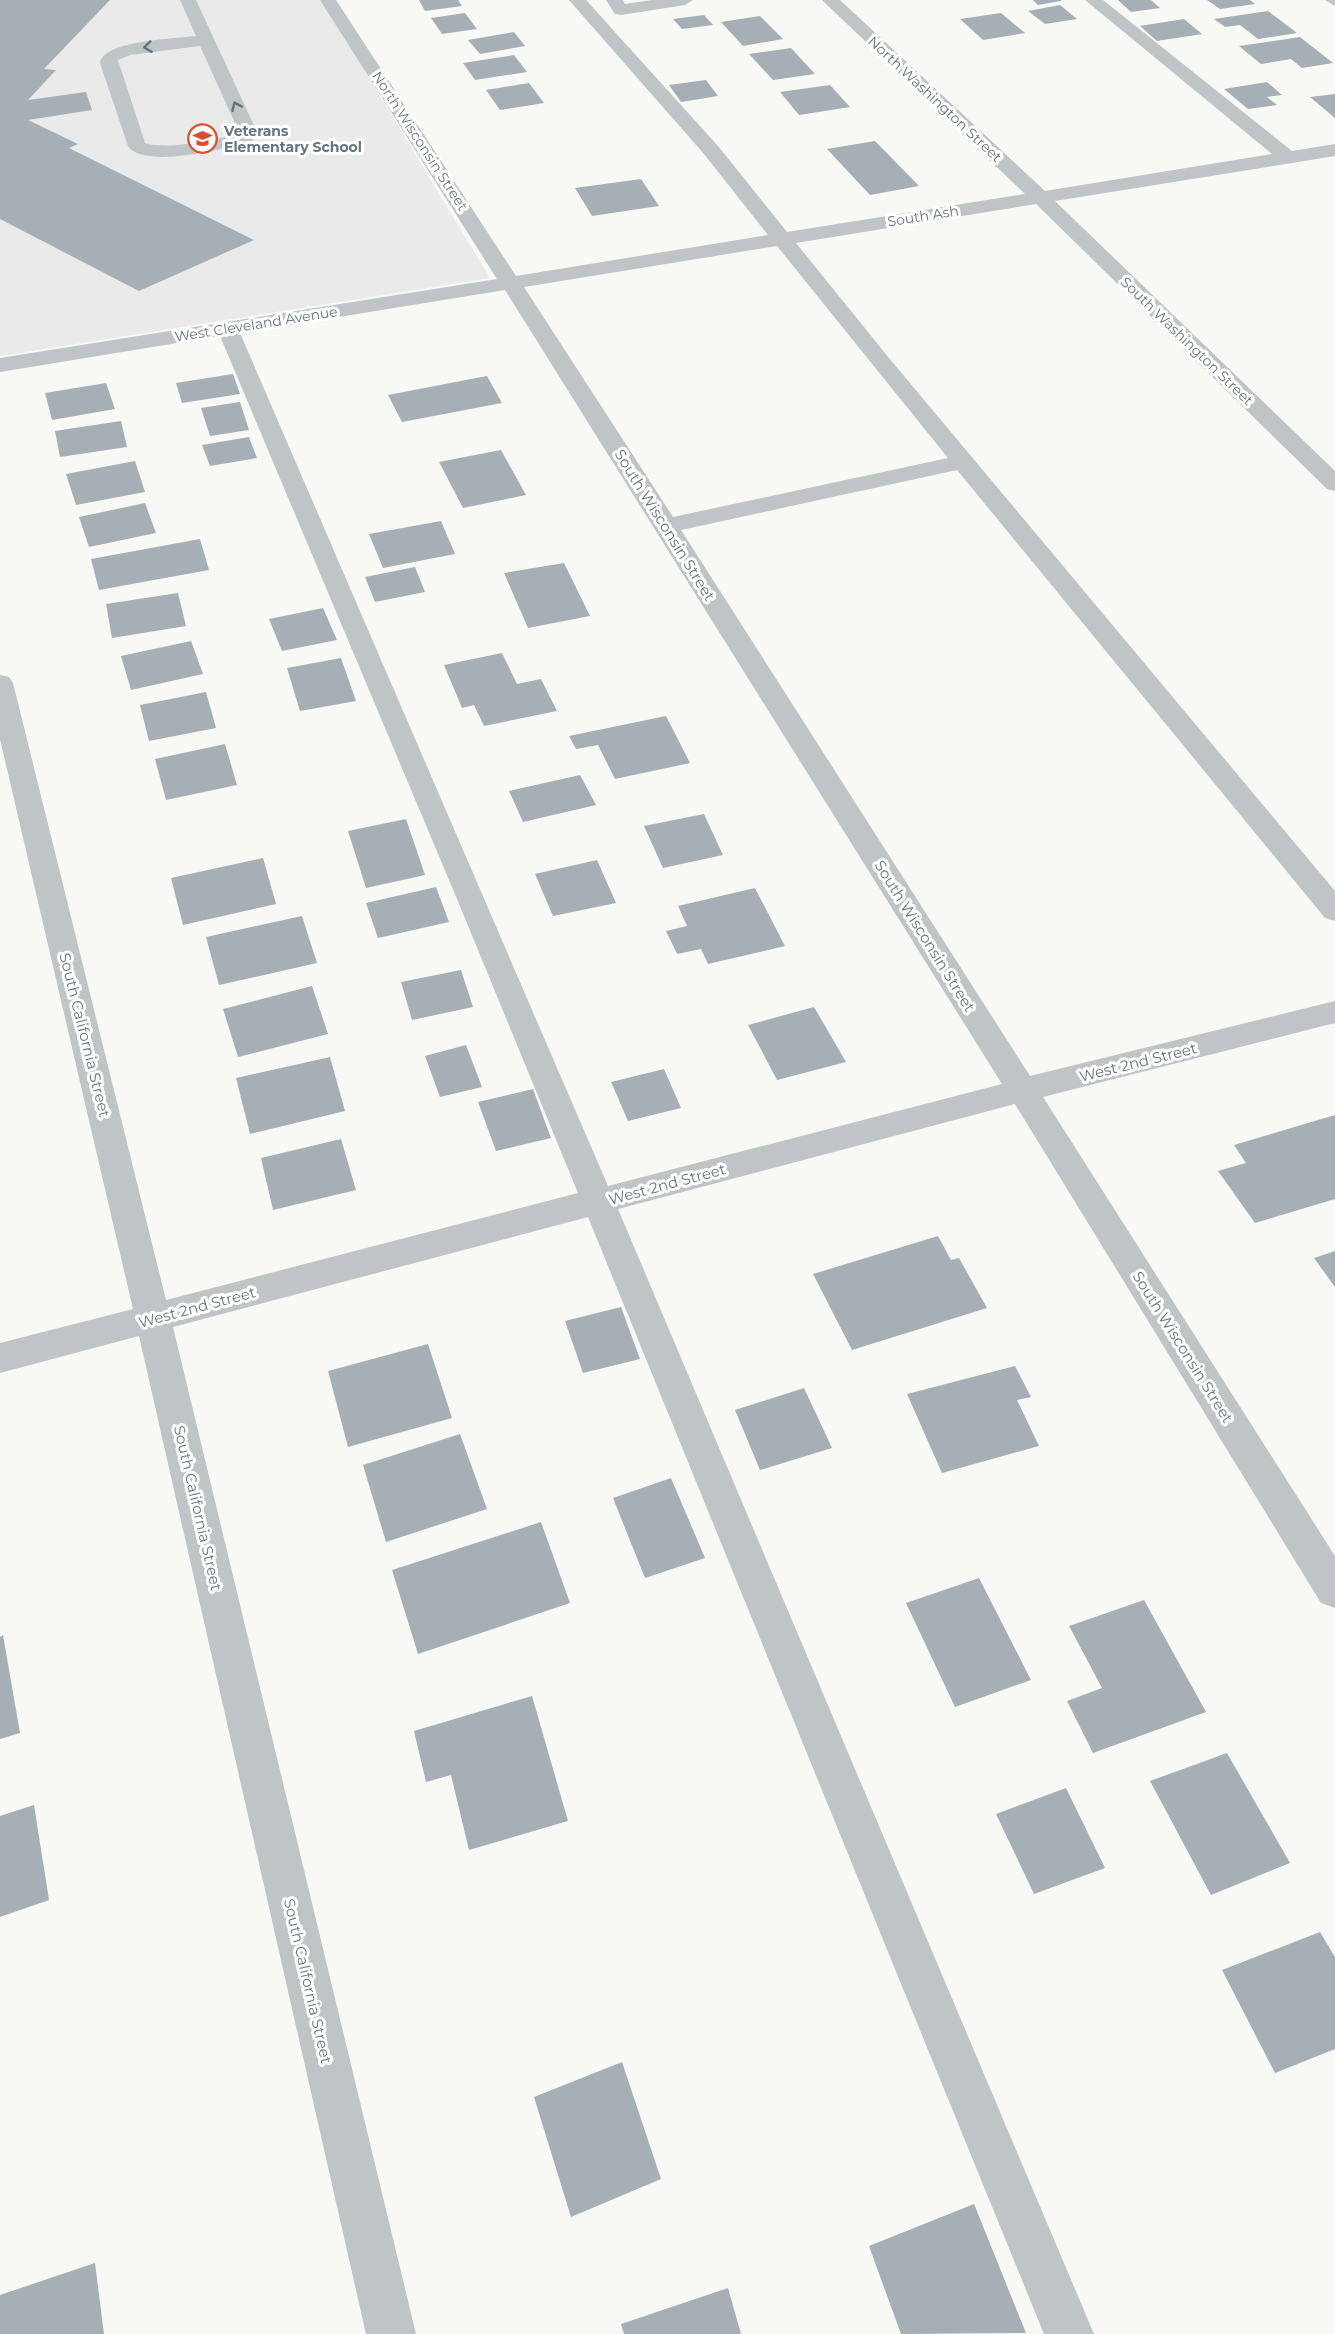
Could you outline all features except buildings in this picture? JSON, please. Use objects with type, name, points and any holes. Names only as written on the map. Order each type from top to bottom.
[{"type":"street","points":[[188,0],[248,132],[245,137],[235,140],[161,151],[145,151],[137,146],[109,63],[110,57],[126,50],[206,40]]},
{"type":"street","name":"North Wisconsin Street","points":[[328,0],[512,283]]},
{"type":"street","points":[[578,0],[711,150],[780,239],[1335,911]]},
{"type":"street","points":[[614,0],[621,9],[685,0]]},
{"type":"street","name":"North Washington Street","points":[[830,0],[1040,197]]},
{"type":"street","points":[[1093,0],[1229,112],[1289,158]]},
{"type":"street","name":"South Ash","points":[[512,283],[1335,150]]},
{"type":"street","name":"South Washington Street","points":[[1040,197],[1335,484]]},
{"type":"street","name":"West Cleveland Avenue","points":[[0,365],[512,283]]},
{"type":"street","name":"South Wisconsin Street","points":[[512,283],[1023,1090],[1335,1590]]},
{"type":"street","points":[[228,328],[468,888],[1069,2334]]},
{"type":"street","points":[[666,526],[963,462]]},
{"type":"street","name":"South California Street","points":[[0,683],[153,1319],[391,2334]]},
{"type":"street","name":"West 2nd Street","points":[[0,1358],[1023,1090],[1335,1012]]},
{"type":"shaded area","name":"Veterans Elementary School","points":[[0,0],[322,0],[490,278],[0,356]]},
{"type":"place","name":"Veterans Elementary School","points":[[203,139]]}]
